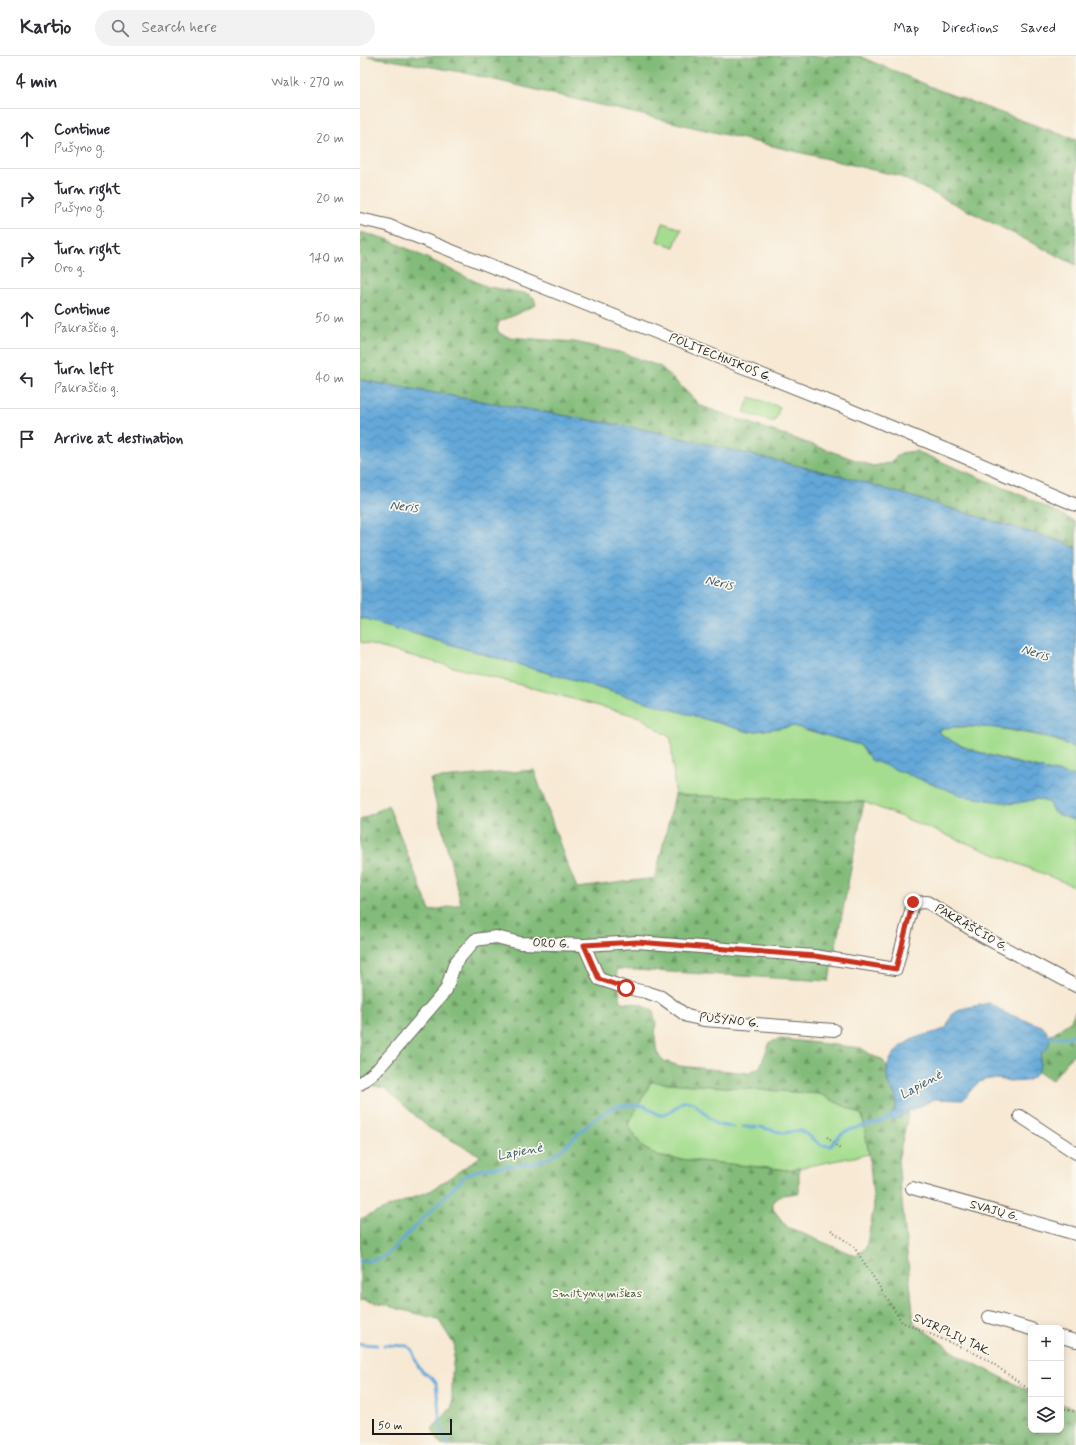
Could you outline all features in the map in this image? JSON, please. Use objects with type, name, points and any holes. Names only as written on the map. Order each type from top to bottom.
[{"type":"street","name":"POLITECHNIKOS G.","points":[[360,219],[387,225],[843,407],[964,457],[1076,506]]},
{"type":"street","name":"PAKRAŠČIO G.","points":[[815,956],[896,969],[913,902],[927,902],[982,936],[1076,986]]},
{"type":"street","name":"ORO G.","points":[[360,1084],[378,1069],[446,990],[455,963],[476,940],[496,937],[520,942],[584,945],[637,942],[815,956]]},
{"type":"street","name":"PUŠYNO G.","points":[[584,945],[599,979],[661,997],[687,1016],[704,1020],[834,1030]]},
{"type":"street","points":[[1020,1116],[1076,1153]]},
{"type":"street","name":"SVAJŲ G.","points":[[912,1188],[1076,1234]]},
{"type":"street","points":[[989,1317],[1028,1327]]},
{"type":"street","points":[[1064,1338],[1076,1341]]},
{"type":"path","points":[[827,1136],[840,1148]]},
{"type":"path","name":"SVIRPLIŲ TAK.","points":[[831,1230],[854,1247],[902,1322],[988,1360],[1028,1389]]},
{"type":"path","points":[[1064,1409],[1076,1412]]},
{"type":"green space","points":[[367,56],[859,56],[941,91],[1076,140],[1076,265],[899,176],[461,72]]},
{"type":"green space","points":[[663,223],[681,229],[674,247],[657,241]]},
{"type":"green space","points":[[360,232],[387,239],[485,286],[528,294],[534,298],[536,305],[499,322],[497,329],[499,333],[508,337],[575,342],[623,353],[661,367],[701,406],[873,466],[889,463],[901,453],[916,451],[1028,498],[1076,522],[1076,548],[1063,542],[849,478],[647,430],[360,380]]},
{"type":"green space","points":[[750,397],[780,407],[774,423],[744,412]]},
{"type":"green space","points":[[360,618],[749,732],[793,726],[860,745],[871,760],[1013,804],[1037,799],[1048,802],[1054,813],[1076,821],[1076,887],[864,802],[675,795],[671,738],[640,717],[360,642]]},
{"type":"green space","points":[[948,727],[993,727],[1050,738],[1076,748],[1076,776],[984,754],[959,745],[944,737],[938,731]]},
{"type":"green space","name":"Smiltynų miškas","points":[[534,770],[565,859],[577,888],[655,878],[675,795],[864,802],[829,981],[616,969],[621,1002],[640,1004],[653,1011],[656,1024],[655,1038],[657,1053],[664,1061],[679,1066],[748,1073],[760,1067],[770,1042],[781,1039],[861,1048],[875,1057],[882,1059],[887,1067],[888,1084],[896,1096],[897,1104],[895,1110],[899,1118],[909,1111],[898,1160],[914,1323],[961,1357],[1028,1390],[1028,1433],[1064,1433],[1064,1405],[1076,1408],[1076,1445],[441,1445],[432,1429],[452,1407],[452,1373],[455,1346],[438,1319],[364,1300],[360,1301],[360,1219],[432,1190],[481,1156],[429,1128],[385,1088],[360,1083],[360,820],[388,805],[430,911],[461,904],[430,779]],"holes":[[[651,1082],[820,1094],[862,1115],[869,1154],[874,1207],[866,1248],[856,1256],[787,1227],[773,1209],[773,1201],[783,1195],[799,1193],[799,1168],[788,1170],[660,1157],[643,1148],[628,1125]]]},
{"type":"green space","points":[[1076,1010],[1076,1051],[1052,1080],[1038,1072],[1042,1053],[1049,1044],[1049,1036],[1070,1022]]},
{"type":"green space","points":[[651,1081],[820,1094],[862,1115],[869,1154],[788,1170],[660,1157],[643,1148],[628,1125]]},
{"type":"water","name":"Neris","points":[[360,380],[647,430],[849,478],[1063,542],[1076,548],[1076,748],[1057,740],[1039,735],[994,728],[962,726],[938,731],[964,747],[983,754],[1024,765],[1076,776],[1076,821],[1054,813],[1048,802],[1037,799],[1013,804],[963,796],[871,760],[860,745],[793,726],[749,732],[360,618]]},
{"type":"water","points":[[989,1003],[1005,1013],[1042,1026],[1046,1031],[1050,1042],[1041,1055],[1040,1067],[1036,1075],[1031,1079],[1019,1082],[987,1079],[979,1082],[963,1100],[935,1099],[893,1120],[890,1117],[894,1111],[896,1098],[888,1084],[887,1069],[891,1058],[895,1053],[911,1040],[946,1028],[952,1015],[960,1009]]},
{"type":"waterway","name":"Lapienė","points":[[1046,1037],[1069,1037],[1076,1033]]},
{"type":"waterway","name":"Lapienė","points":[[360,1261],[374,1260],[387,1255],[466,1175],[483,1169],[534,1163],[549,1158],[560,1151],[593,1120],[614,1107],[628,1105],[645,1106],[659,1115],[663,1115],[686,1101],[694,1103],[717,1125],[734,1127]]},
{"type":"waterway","name":"Lapienė","points":[[760,1127],[784,1133],[800,1130],[821,1145],[831,1146],[839,1136],[845,1132],[882,1121],[892,1115]]},
{"type":"waterway","name":"Lapienė","points":[[743,1127],[756,1127]]},
{"type":"waterway","name":"Lapienė","points":[[360,1344],[377,1345]]},
{"type":"waterway","name":"Lapienė","points":[[384,1345],[408,1346],[412,1350],[418,1366],[436,1383],[440,1420],[443,1434],[449,1445]]},
{"type":"route","points":[[626,988],[599,979],[584,945],[637,942],[815,956],[896,969],[913,902]]}]
